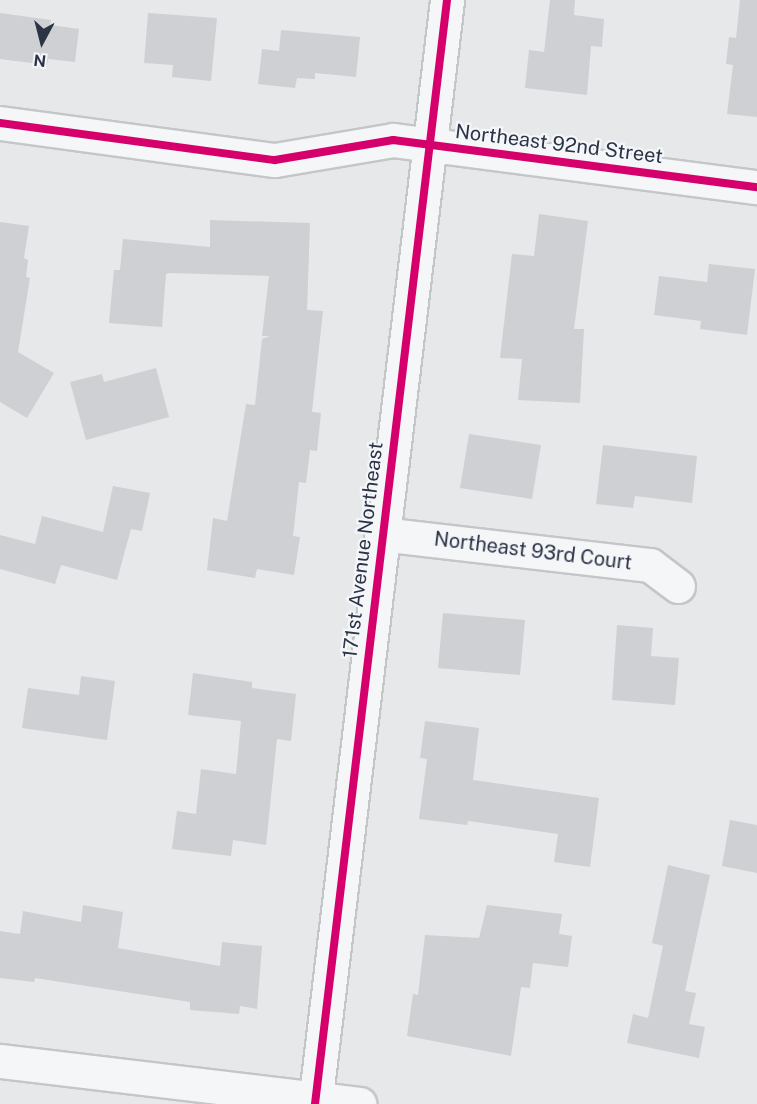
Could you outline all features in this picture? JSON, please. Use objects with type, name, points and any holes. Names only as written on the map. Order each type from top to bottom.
[{"type":"street","name":"171st Avenue Northeast","points":[[315,1102],[381,534],[447,0]]},
{"type":"street","name":"Northeast 92nd Street","points":[[0,123],[275,160],[393,140],[757,187]]},
{"type":"street","name":"Northeast 93rd Court","points":[[381,534],[650,565],[678,586]]},
{"type":"street","points":[[0,1061],[315,1102],[359,1104]]},
{"type":"building","points":[[550,0],[575,0],[574,15],[604,19],[602,47],[591,46],[587,95],[525,88],[529,50],[544,52]]},
{"type":"building","points":[[740,0],[757,0],[757,117],[727,114],[733,65],[726,64],[729,37],[736,38]]},
{"type":"building","points":[[0,13],[51,20],[50,25],[79,29],[75,62],[48,59],[47,65],[0,59]]},
{"type":"building","points":[[148,13],[217,18],[211,81],[172,77],[173,65],[144,63]]},
{"type":"building","points":[[281,30],[360,37],[356,77],[315,73],[315,79],[297,78],[295,88],[258,84],[262,49],[279,51]]},
{"type":"building","points":[[539,214],[588,221],[574,329],[584,329],[580,403],[518,400],[522,359],[500,358],[512,254],[534,256]]},
{"type":"building","points":[[210,220],[310,223],[307,310],[323,311],[312,412],[321,413],[317,451],[310,450],[306,483],[299,482],[293,536],[300,537],[294,575],[257,569],[255,578],[207,570],[213,518],[227,521],[246,404],[255,405],[262,339],[270,336],[262,336],[269,276],[166,274],[162,327],[109,323],[114,270],[120,270],[123,239],[210,247]]},
{"type":"building","points":[[0,222],[29,226],[24,258],[28,260],[26,277],[30,278],[18,352],[54,373],[27,418],[0,402]]},
{"type":"building","points":[[709,264],[755,269],[747,335],[700,329],[701,321],[654,315],[659,276],[707,282]]},
{"type":"building","points":[[156,368],[169,417],[86,440],[70,382],[102,374],[104,382]]},
{"type":"building","points":[[469,434],[541,445],[532,499],[460,488]]},
{"type":"building","points":[[603,445],[697,456],[692,503],[635,496],[633,508],[596,504]]},
{"type":"building","points":[[113,486],[150,493],[142,531],[131,529],[117,580],[61,565],[55,584],[0,569],[0,535],[35,544],[42,516],[103,532]]},
{"type":"building","points":[[443,613],[525,620],[520,675],[438,668]]},
{"type":"building","points":[[617,625],[653,628],[651,656],[679,658],[675,705],[612,700]]},
{"type":"building","points":[[193,673],[252,682],[252,688],[296,694],[291,741],[277,739],[266,845],[233,840],[231,856],[172,849],[177,811],[196,814],[201,769],[236,774],[241,721],[188,715]]},
{"type":"building","points":[[81,676],[115,681],[107,740],[22,728],[28,688],[79,695]]},
{"type":"building","points":[[425,721],[479,728],[473,780],[599,798],[590,867],[554,862],[558,834],[468,821],[467,825],[419,819],[427,759],[420,758]]},
{"type":"building","points":[[730,820],[757,825],[757,873],[722,866]]},
{"type":"building","points":[[668,865],[710,875],[685,991],[696,993],[689,1024],[705,1027],[699,1058],[627,1043],[633,1014],[648,1018],[663,946],[652,943]]},
{"type":"building","points":[[83,905],[123,912],[118,948],[220,966],[222,942],[262,946],[257,1009],[240,1006],[239,1014],[190,1010],[190,1002],[35,978],[34,982],[0,978],[0,931],[20,934],[23,911],[81,922]]},
{"type":"building","points":[[487,905],[562,914],[559,934],[572,936],[568,967],[533,963],[530,988],[521,987],[511,1056],[407,1036],[413,994],[418,995],[425,935],[479,938]]},
{"type":"cycle path","points":[[315,1104],[447,0]]},
{"type":"cycle path","points":[[0,123],[275,160],[393,140],[757,187]]}]
